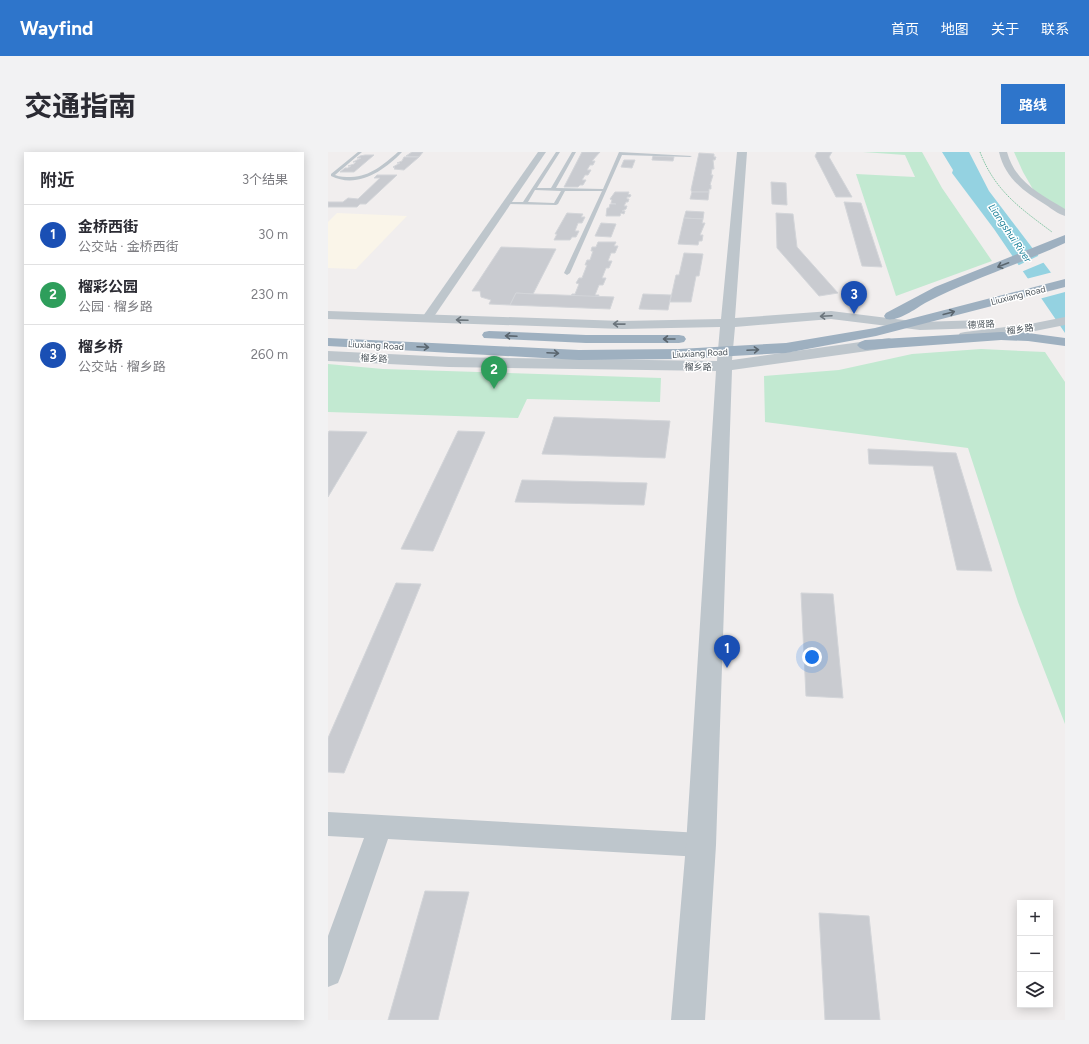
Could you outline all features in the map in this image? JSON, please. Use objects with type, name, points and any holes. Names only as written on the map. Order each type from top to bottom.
[{"type":"highway","points":[[891,316],[940,290],[1015,261],[1061,238]]},
{"type":"highway","name":"Liuxiang Road","points":[[799,332],[891,316],[1065,272]]},
{"type":"highway","name":"Liuxiang Road","points":[[328,342],[579,355],[679,354],[786,348],[876,332],[1065,283]]},
{"type":"highway","name":"Liuxiang Road","points":[[328,328],[586,339],[700,339],[747,336]]},
{"type":"highway","points":[[786,348],[1001,336],[1029,332],[1065,339]]},
{"type":"highway","points":[[1029,332],[1065,342]]},
{"type":"street","points":[[427,319],[542,152]]},
{"type":"street","points":[[688,1020],[700,845],[724,366],[742,152]]},
{"type":"street","points":[[1003,152],[1004,162],[1007,168],[1026,189],[1065,213]]},
{"type":"street","name":"德贤路","points":[[728,323],[831,315],[920,326],[953,326],[1012,322],[1040,318],[1065,311]]},
{"type":"street","points":[[328,315],[614,324],[728,323]]},
{"type":"street","name":"榴乡路","points":[[328,356],[449,362],[724,366],[884,344],[1029,332],[1065,321]]},
{"type":"street","points":[[328,824],[700,845]]},
{"type":"street","points":[[328,973],[380,826]]},
{"type":"lane","points":[[360,152],[332,175],[338,178],[368,177],[373,175],[400,152]]},
{"type":"lane","points":[[526,203],[558,152]]},
{"type":"lane","points":[[553,189],[574,152]]},
{"type":"lane","points":[[567,273],[621,153],[690,156]]},
{"type":"lane","points":[[535,189],[605,190]]},
{"type":"lane","points":[[507,203],[556,204],[564,189]]},
{"type":"path","points":[[980,152],[985,169],[995,184],[1017,206],[1061,238]]},
{"type":"shaded area","points":[[337,213],[407,216],[356,269],[328,268],[328,222]]},
{"type":"green space","points":[[863,152],[922,152],[942,188],[992,261],[896,296],[856,174],[915,177],[905,155]]},
{"type":"green space","points":[[1014,152],[1065,152],[1065,210],[1038,198],[1023,172]]},
{"type":"green space","points":[[981,349],[1045,352],[1065,382],[1065,724],[1018,602],[968,448],[765,422],[764,376],[839,370],[912,354]]},
{"type":"green space","points":[[328,364],[383,369],[661,378],[660,402],[527,399],[518,418],[328,412]]},
{"type":"water","name":"Liangshui River","points":[[942,152],[969,152],[989,191],[1065,291],[1065,333],[994,229],[952,173],[953,170]]},
{"type":"pier","points":[[1040,255],[1045,262],[1021,272],[1017,266]]},
{"type":"pier","points":[[1053,272],[1065,288],[1065,292],[1039,299],[1026,279]]},
{"type":"building","points":[[412,152],[423,152],[419,157],[406,156]]},
{"type":"building","points":[[582,152],[600,152],[592,161],[595,161],[593,165],[590,165],[587,170],[591,170],[582,180],[586,180],[583,185],[578,187],[564,187]]},
{"type":"building","points":[[817,152],[832,152],[829,157],[852,197],[836,197],[815,156]]},
{"type":"building","points":[[699,153],[714,154],[714,157],[716,157],[715,160],[713,160],[714,169],[712,169],[711,175],[713,175],[710,185],[711,189],[709,189],[709,192],[692,192],[691,190]]},
{"type":"building","points":[[365,155],[374,155],[354,172],[340,172],[361,158],[357,158]]},
{"type":"building","points":[[653,156],[674,157],[673,161],[652,160]]},
{"type":"building","points":[[404,157],[419,157],[404,170],[394,169],[395,168],[393,167],[400,163],[397,163],[402,161]]},
{"type":"building","points":[[624,160],[635,160],[632,168],[621,167]]},
{"type":"building","points":[[377,175],[397,175],[366,204],[360,204],[357,207],[328,207],[328,202],[343,202],[348,198],[358,199],[380,178],[374,178]]},
{"type":"building","points":[[771,182],[786,183],[787,205],[772,204]]},
{"type":"building","points":[[615,192],[629,192],[628,194],[631,195],[630,197],[627,197],[627,199],[629,199],[628,202],[626,202],[624,206],[627,206],[626,209],[622,211],[625,211],[624,214],[621,213],[620,216],[606,216],[607,208],[609,208],[610,204],[616,204],[611,203],[612,200],[610,199]]},
{"type":"building","points":[[692,192],[709,192],[708,200],[690,199]]},
{"type":"building","points":[[844,202],[861,203],[882,267],[862,266]]},
{"type":"building","points":[[686,211],[704,212],[703,219],[684,218]]},
{"type":"building","points":[[567,213],[583,214],[581,217],[585,217],[582,223],[578,223],[575,231],[579,231],[576,237],[572,237],[570,240],[554,240],[557,234],[555,234]]},
{"type":"building","points":[[776,213],[793,214],[797,247],[838,293],[819,296],[777,248]]},
{"type":"building","points":[[684,218],[703,219],[702,223],[705,223],[700,235],[703,235],[702,241],[699,241],[698,245],[678,244]]},
{"type":"building","points":[[601,223],[616,224],[611,237],[595,236]]},
{"type":"building","points":[[598,242],[616,242],[614,246],[618,246],[615,253],[611,253],[608,261],[612,261],[609,268],[606,268],[602,278],[606,278],[603,285],[599,285],[595,295],[599,295],[597,300],[594,300],[593,302],[573,301],[570,299],[572,294],[575,294],[579,284],[576,283],[579,278],[582,278],[587,265],[585,265],[587,260],[590,260],[593,251],[591,251],[592,247],[596,247]]},
{"type":"building","points":[[501,247],[556,249],[533,294],[516,293],[510,305],[489,304],[491,300],[481,297],[480,291],[472,291]]},
{"type":"building","points":[[684,253],[703,254],[699,276],[696,276],[691,302],[670,302],[676,275],[679,275]]},
{"type":"building","points":[[516,293],[614,297],[610,309],[510,305]]},
{"type":"building","points":[[643,294],[671,295],[668,310],[639,309]]},
{"type":"building","points":[[554,417],[670,421],[665,458],[542,454]]},
{"type":"building","points":[[329,431],[367,432],[328,497],[328,433]]},
{"type":"building","points":[[458,431],[485,432],[433,551],[401,549]]},
{"type":"building","points":[[868,449],[956,453],[992,571],[957,570],[933,466],[869,464]]},
{"type":"building","points":[[522,480],[647,483],[644,505],[515,502]]},
{"type":"building","points":[[396,583],[421,584],[344,773],[328,772],[328,738]]},
{"type":"building","points":[[801,593],[833,594],[843,698],[806,696]]},
{"type":"building","points":[[425,891],[469,892],[438,1020],[388,1020]]},
{"type":"building","points":[[819,913],[869,916],[880,1020],[825,1020]]},
{"type":"place","name":"榴乡桥","points":[[854,314]]},
{"type":"place","name":"榴彩公园","points":[[494,389]]},
{"type":"place","name":"金桥西街","points":[[727,668]]}]
